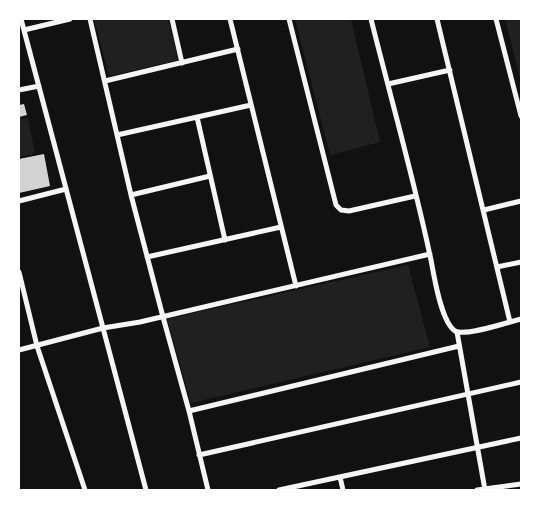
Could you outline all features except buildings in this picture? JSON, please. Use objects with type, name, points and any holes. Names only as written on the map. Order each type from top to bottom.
[{"type":"street","points":[[21,19],[146,490]]},
{"type":"street","points":[[24,30],[70,19]]},
{"type":"street","points":[[90,19],[131,195],[189,411],[208,490]]},
{"type":"street","points":[[172,19],[182,63]]},
{"type":"street","points":[[230,19],[296,286]]},
{"type":"street","points":[[289,19],[336,205],[341,210],[349,211],[415,196]]},
{"type":"street","points":[[371,19],[430,254],[440,304],[449,327],[457,332],[467,332],[521,319]]},
{"type":"street","points":[[437,19],[510,322]]},
{"type":"street","points":[[496,19],[521,116]]},
{"type":"street","points":[[105,81],[238,49]]},
{"type":"street","points":[[388,84],[450,70]]},
{"type":"street","points":[[19,90],[39,86]]},
{"type":"street","points":[[117,135],[251,105]]},
{"type":"street","points":[[197,117],[224,240]]},
{"type":"street","points":[[131,195],[210,176]]},
{"type":"street","points":[[19,201],[66,189]]},
{"type":"street","points":[[484,210],[521,201]]},
{"type":"street","points":[[147,257],[281,227]]},
{"type":"street","points":[[19,350],[103,328],[163,317],[430,254]]},
{"type":"street","points":[[497,266],[521,262]]},
{"type":"street","points":[[19,272],[37,346],[85,490]]},
{"type":"street","points":[[457,332],[485,489]]},
{"type":"street","points":[[189,411],[459,346]]},
{"type":"street","points":[[199,455],[521,382]]},
{"type":"street","points":[[279,490],[521,438]]},
{"type":"street","points":[[340,477],[342,490]]},
{"type":"street","points":[[477,490],[521,484]]},
{"type":"shaded area","points":[[94,19],[168,19],[178,60],[109,76]]},
{"type":"shaded area","points":[[295,19],[351,19],[380,142],[330,155]]},
{"type":"shaded area","points":[[505,19],[521,19],[521,82]]},
{"type":"shaded area","points":[[28,118],[35,153],[19,157],[19,119]]},
{"type":"shaded area","points":[[408,265],[430,347],[191,403],[167,319]]}]
